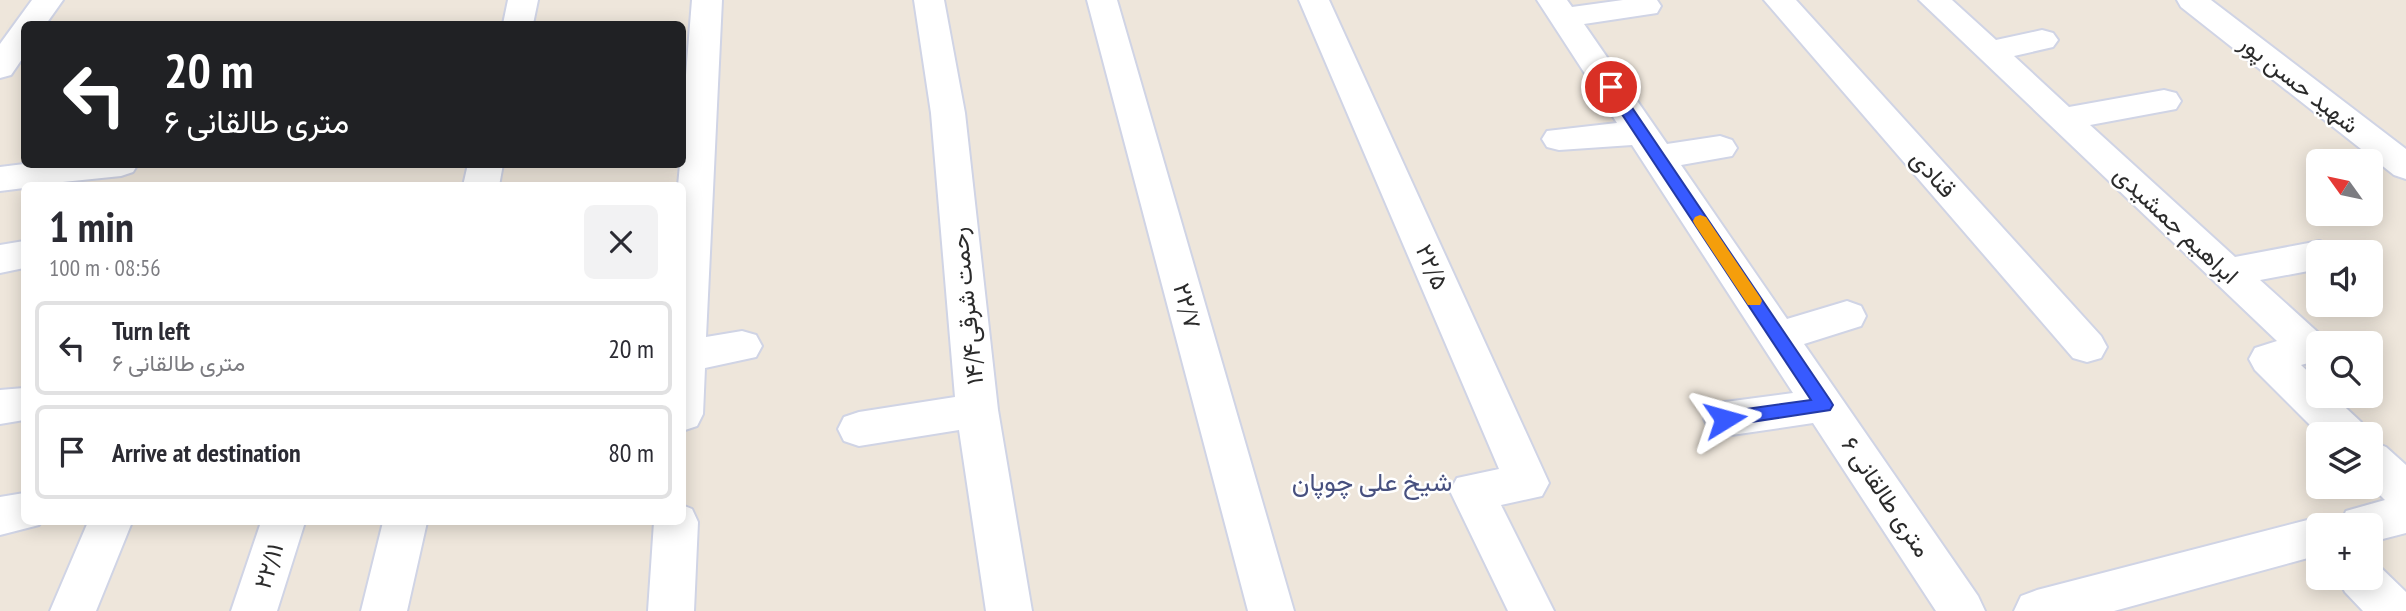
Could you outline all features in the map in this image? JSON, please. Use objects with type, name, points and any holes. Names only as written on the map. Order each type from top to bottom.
[{"type":"street","points":[[33,21],[48,0]]},
{"type":"street","points":[[519,21],[523,0]]},
{"type":"street","points":[[707,0],[686,356],[742,346]]},
{"type":"street","name":"۱۴/۴رحمت شرقی","points":[[929,0],[948,113],[977,410],[1009,611]]},
{"type":"street","name":"۲۲/۷","points":[[1102,0],[1271,611]]},
{"type":"street","name":"۲۲/۵","points":[[1314,0],[1527,483],[1472,491],[1531,611]]},
{"type":"street","name":"قنادی","points":[[1779,0],[2087,347]]},
{"type":"street","name":"ابراهیم جمشیدی","points":[[1934,0],[2309,348],[2269,359],[2334,422]]},
{"type":"street","name":"شهید حسن پور","points":[[2193,0],[2406,167]]},
{"type":"street","points":[[1558,9],[1646,6]]},
{"type":"street","name":"۶ متری طالقانی","points":[[1558,9],[1962,611]]},
{"type":"street","points":[[0,69],[21,38]]},
{"type":"street","points":[[1990,52],[2042,40]]},
{"type":"street","points":[[0,69],[21,67]]},
{"type":"street","points":[[2062,119],[2164,101]]},
{"type":"street","points":[[1559,139],[1720,148]]},
{"type":"street","points":[[0,179],[89,168]]},
{"type":"street","points":[[0,259],[21,256]]},
{"type":"street","points":[[2227,273],[2306,257]]},
{"type":"street","points":[[1778,337],[1847,316]]},
{"type":"street","points":[[0,407],[21,404]]},
{"type":"street","points":[[1725,419],[1824,405]]},
{"type":"street","points":[[859,429],[977,410]]},
{"type":"street","points":[[2383,471],[2406,493]]},
{"type":"street","points":[[0,516],[21,512]]},
{"type":"street","points":[[2383,519],[2406,513]]},
{"type":"street","points":[[73,611],[109,525]]},
{"type":"street","name":"۲۲/۱۱","points":[[254,611],[282,525]]},
{"type":"street","points":[[384,611],[404,525]]},
{"type":"street","points":[[671,611],[676,525]]},
{"type":"street","points":[[2037,611],[2306,539]]},
{"type":"street","points":[[2373,590],[2394,611]]},
{"type":"slow traffic","points":[[1700,221],[1754,301]]},
{"type":"district","name":"شیخ علی چوپان","points":[[1372,482]]},
{"type":"route","points":[[1611,87],[1824,405],[1725,419]]}]
